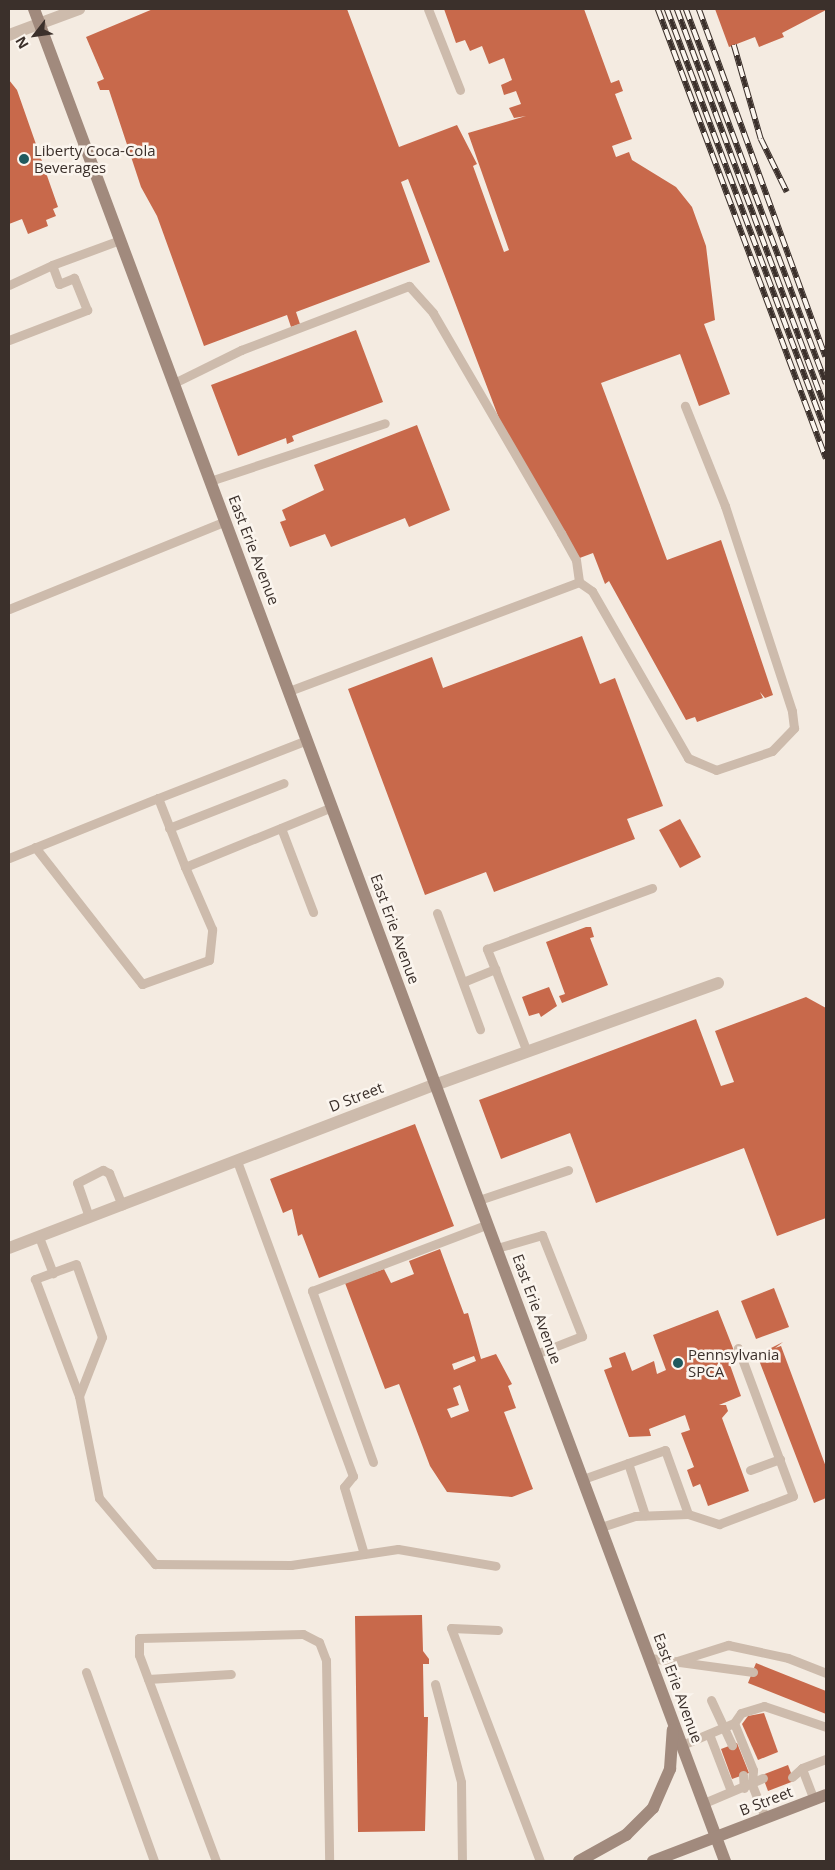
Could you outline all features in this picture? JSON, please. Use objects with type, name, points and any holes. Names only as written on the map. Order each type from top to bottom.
[{"type":"main road","name":"East Erie Avenue","points":[[34,9],[725,1861]]},
{"type":"main road","points":[[579,1861],[626,1835],[652,1808],[670,1769],[675,1737],[668,1708]]},
{"type":"main road","name":"B Street","points":[[653,1861],[826,1795]]},
{"type":"street","points":[[9,35],[79,9]]},
{"type":"street","name":"D Street","points":[[9,1248],[436,1084],[718,983]]},
{"type":"lane","points":[[428,9],[460,90]]},
{"type":"lane","points":[[9,285],[52,265],[120,240]]},
{"type":"lane","points":[[9,340],[86,310],[74,278],[59,284],[52,265]]},
{"type":"lane","points":[[174,383],[241,350],[409,286],[433,313],[576,560],[579,582],[592,591],[678,744],[698,766],[716,770],[772,751],[785,740],[794,728],[781,669],[726,506],[685,406]]},
{"type":"lane","points":[[210,481],[385,423]]},
{"type":"lane","points":[[9,609],[226,521]]},
{"type":"lane","points":[[289,691],[579,582]]},
{"type":"lane","points":[[9,858],[307,740]]},
{"type":"lane","points":[[169,828],[284,783]]},
{"type":"lane","points":[[35,847],[142,984],[209,960],[212,929],[185,868],[158,798]]},
{"type":"lane","points":[[185,868],[332,807]]},
{"type":"lane","points":[[281,828],[313,912]]},
{"type":"lane","points":[[527,1052],[487,949],[652,888]]},
{"type":"lane","points":[[437,913],[480,1029]]},
{"type":"lane","points":[[463,982],[494,969]]},
{"type":"lane","points":[[237,1161],[353,1476],[344,1487],[364,1554]]},
{"type":"lane","points":[[89,1217],[77,1182],[103,1170],[109,1173],[122,1205]]},
{"type":"lane","points":[[479,1200],[568,1170]]},
{"type":"lane","points":[[374,1462],[312,1291],[488,1224]]},
{"type":"lane","points":[[497,1248],[542,1235],[582,1336],[536,1354]]},
{"type":"lane","points":[[39,1237],[53,1273]]},
{"type":"lane","points":[[79,1396],[102,1337],[76,1264],[35,1279],[79,1396],[99,1498],[155,1564],[291,1565],[398,1549],[496,1566]]},
{"type":"lane","points":[[601,1527],[645,1515],[688,1514],[719,1524],[793,1496],[738,1348]]},
{"type":"lane","points":[[583,1479],[665,1450],[688,1514]]},
{"type":"lane","points":[[750,1470],[780,1459]]},
{"type":"lane","points":[[628,1463],[645,1515]]},
{"type":"lane","points":[[498,1630],[451,1628],[540,1861]]},
{"type":"lane","points":[[216,1861],[139,1655],[139,1638],[303,1634],[319,1642],[326,1660],[329,1861]]},
{"type":"lane","points":[[674,1662],[728,1644],[788,1658],[826,1673]]},
{"type":"lane","points":[[650,1658],[753,1672]]},
{"type":"lane","points":[[86,1672],[154,1861]]},
{"type":"lane","points":[[148,1679],[231,1674]]},
{"type":"lane","points":[[435,1684],[461,1782],[462,1861]]},
{"type":"lane","points":[[711,1700],[727,1743]]},
{"type":"lane","points":[[682,1745],[734,1723],[741,1713],[764,1706],[826,1727]]},
{"type":"lane","points":[[734,1723],[753,1770],[750,1782],[765,1818]]},
{"type":"lane","points":[[709,1734],[731,1791]]},
{"type":"lane","points":[[814,1800],[795,1771],[826,1759]]},
{"type":"lane","points":[[704,1803],[750,1782]]},
{"type":"building","points":[[153,9],[347,9],[399,147],[457,125],[477,164],[473,166],[504,252],[509,250],[468,133],[526,116],[514,118],[509,108],[521,104],[516,91],[504,95],[501,85],[512,80],[504,58],[489,64],[482,46],[470,51],[465,40],[456,43],[444,9],[584,9],[611,83],[619,80],[623,91],[615,94],[632,139],[612,146],[616,157],[629,152],[632,160],[676,187],[692,207],[706,246],[715,320],[704,324],[730,394],[699,406],[680,354],[601,383],[667,560],[721,540],[773,695],[765,698],[760,692],[763,698],[697,722],[695,717],[686,720],[609,581],[605,584],[593,553],[577,559],[500,421],[408,179],[401,182],[430,262],[296,312],[300,324],[291,327],[287,315],[204,346],[157,216],[141,187],[109,90],[100,90],[97,82],[104,79],[86,37]]},
{"type":"building","points":[[715,9],[826,10],[782,33],[784,37],[759,47],[755,37],[729,47]]},
{"type":"building","name":"Liberty Coca-Cola Beverages","points":[[9,80],[17,90],[58,207],[53,209],[56,216],[46,220],[48,226],[28,234],[22,219],[9,224]]},
{"type":"building","points":[[356,330],[383,402],[292,436],[294,441],[287,444],[286,438],[238,456],[211,385]]},
{"type":"building","points":[[417,425],[450,510],[409,527],[405,518],[331,547],[325,534],[290,547],[280,522],[286,520],[282,510],[324,490],[314,465]]},
{"type":"building","points":[[582,636],[600,684],[615,678],[663,806],[627,819],[635,839],[494,892],[486,872],[425,895],[348,689],[432,657],[443,688]]},
{"type":"building","points":[[680,819],[701,857],[680,868],[659,830]]},
{"type":"building","points":[[586,927],[591,927],[594,937],[590,938],[608,985],[562,1003],[559,996],[565,994],[546,942]]},
{"type":"building","points":[[549,987],[557,1006],[541,1017],[539,1013],[529,1016],[522,997]]},
{"type":"building","points":[[806,997],[826,1008],[826,1218],[777,1236],[744,1148],[596,1203],[570,1133],[501,1159],[479,1100],[696,1019],[721,1086],[734,1082],[715,1031]]},
{"type":"building","points":[[415,1124],[454,1226],[319,1278],[302,1234],[298,1236],[292,1209],[283,1213],[270,1179]]},
{"type":"building","points":[[440,1249],[464,1314],[468,1313],[481,1359],[496,1354],[512,1384],[508,1386],[516,1408],[504,1412],[533,1489],[512,1497],[447,1492],[430,1466],[399,1384],[385,1389],[345,1283],[384,1269],[391,1283],[414,1274],[409,1261]],"holes":[[[474,1356],[476,1361],[454,1370],[452,1364]],[[460,1385],[469,1411],[451,1418],[447,1409],[459,1405],[453,1388]]]},
{"type":"building","points":[[774,1288],[789,1327],[756,1339],[741,1301]]},
{"type":"building","points":[[718,1310],[738,1361],[730,1365],[741,1396],[719,1405],[726,1405],[728,1411],[722,1418],[749,1491],[708,1506],[700,1484],[693,1487],[687,1470],[694,1467],[681,1433],[690,1430],[685,1415],[649,1429],[651,1436],[629,1437],[604,1370],[612,1367],[609,1358],[625,1352],[632,1371],[654,1361],[657,1374],[666,1370],[653,1335]]},
{"type":"building","points":[[783,1342],[775,1348],[781,1346],[826,1467],[826,1498],[814,1503],[757,1355]]},
{"type":"building","points":[[422,1615],[423,1651],[429,1659],[429,1664],[423,1664],[424,1717],[428,1717],[425,1831],[358,1832],[355,1616]]},
{"type":"building","points":[[756,1663],[826,1691],[826,1714],[748,1683]]},
{"type":"building","points":[[764,1713],[778,1752],[758,1760],[742,1724],[748,1716]]},
{"type":"building","points":[[737,1743],[749,1773],[732,1779],[721,1749]]},
{"type":"building","points":[[788,1765],[794,1781],[768,1791],[762,1775]]},
{"type":"railway","points":[[658,9],[826,459]]},
{"type":"railway","points":[[667,9],[826,433]]},
{"type":"railway","points":[[677,9],[826,409]]},
{"type":"railway","points":[[686,9],[826,384]]},
{"type":"railway","points":[[699,9],[826,357]]},
{"type":"railway","points":[[734,45],[761,139],[787,192]]},
{"type":"place","name":"Liberty Coca-Cola Beverages","points":[[24,159]]},
{"type":"place","name":"Pennsylvania SPCA","points":[[678,1363]]}]
